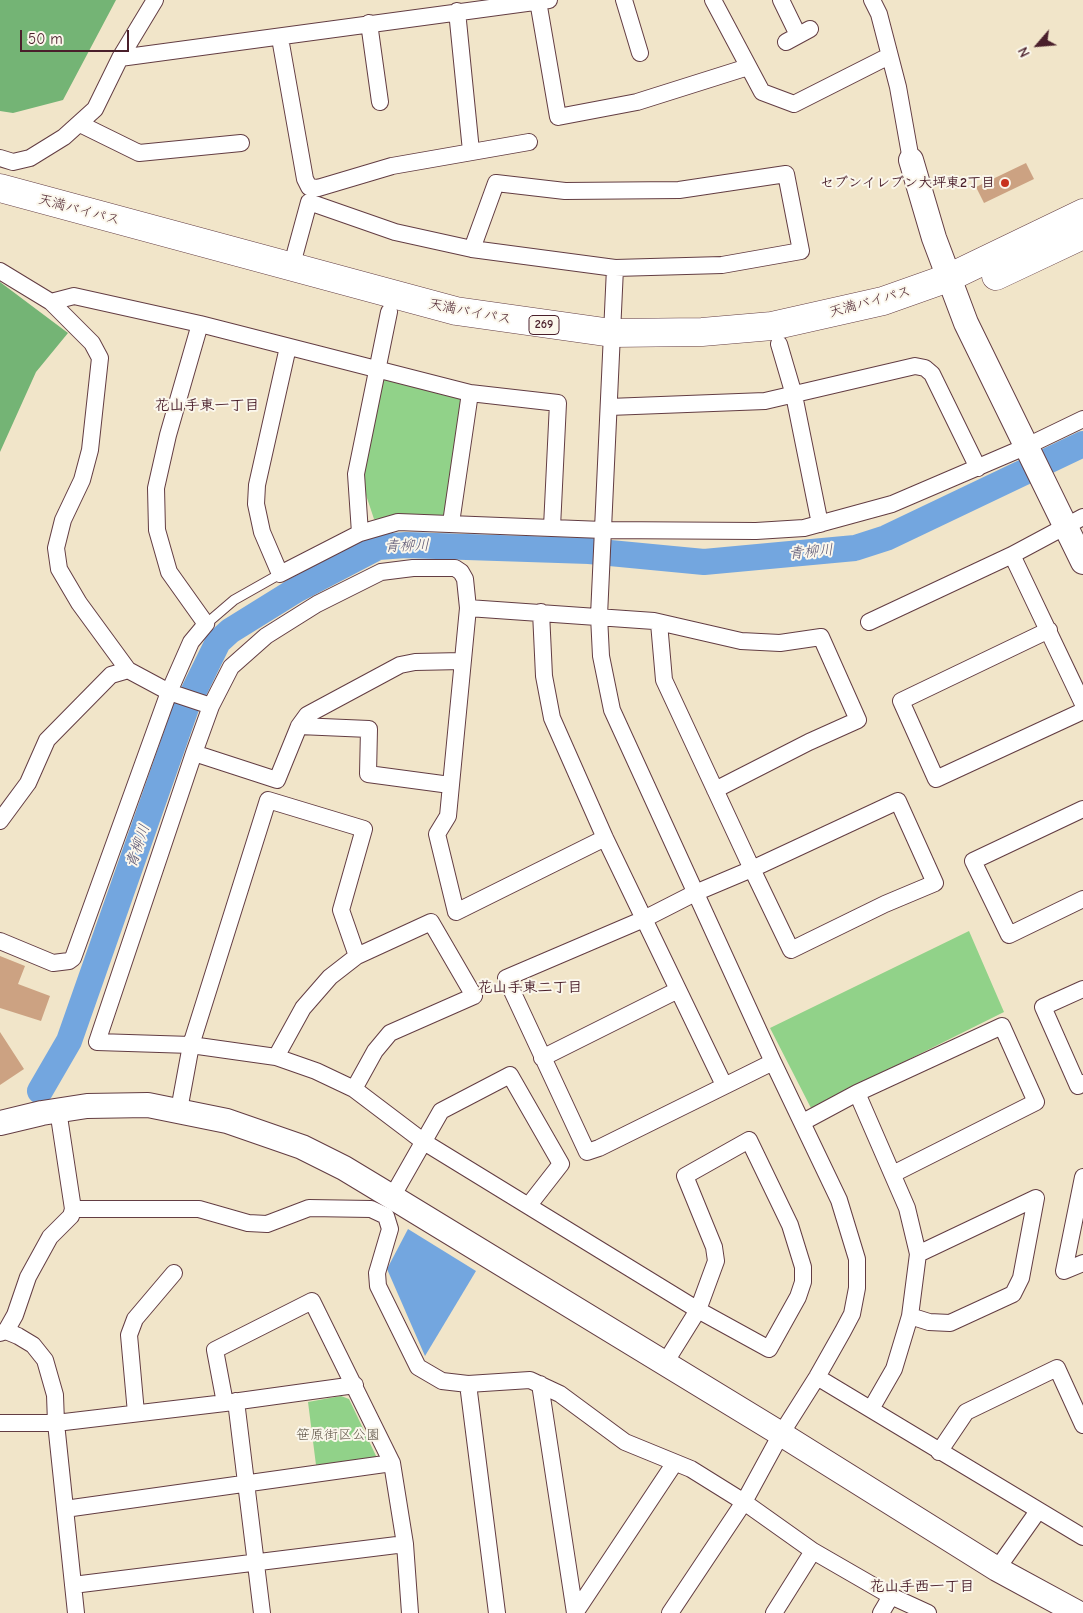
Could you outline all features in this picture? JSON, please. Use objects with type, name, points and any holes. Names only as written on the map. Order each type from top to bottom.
[{"type":"highway","name":"天満バイパス","points":[[0,188],[456,311],[612,341],[772,326],[951,287],[1083,235]]},
{"type":"highway","name":"天満バイパス","points":[[0,206],[389,312],[515,340],[612,341],[709,349],[779,344],[892,316],[951,287],[1083,212]]},
{"type":"street","points":[[0,158],[13,162],[30,158],[64,137],[95,109],[120,58],[155,0]]},
{"type":"street","points":[[624,0],[640,53]]},
{"type":"street","points":[[713,0],[762,92],[794,104],[888,56]]},
{"type":"street","points":[[781,0],[798,36]]},
{"type":"street","points":[[872,0],[879,14],[888,56],[898,87],[911,160],[951,287],[1027,450],[1043,480],[1074,521],[1083,562]]},
{"type":"street","points":[[120,58],[280,38],[457,11],[503,2],[544,1],[558,117],[637,102],[748,67]]},
{"type":"street","points":[[457,11],[471,151]]},
{"type":"street","points":[[369,23],[380,102]]},
{"type":"street","points":[[280,38],[304,180],[309,187],[318,188],[392,166],[529,142]]},
{"type":"street","points":[[80,124],[139,153],[241,143]]},
{"type":"street","points":[[291,268],[309,202],[395,232],[472,249],[615,268],[722,265],[801,251],[786,174],[679,190],[565,191],[496,183],[472,249]]},
{"type":"street","points":[[615,268],[599,616],[601,656],[612,710],[773,1062],[839,1200],[857,1259],[857,1288],[852,1314],[818,1377],[781,1434],[744,1502],[670,1613]]},
{"type":"street","points":[[0,271],[51,302],[92,343],[100,358],[101,365],[90,450],[82,480],[63,520],[56,548],[56,559],[59,569],[79,603],[128,670],[168,692],[212,706]]},
{"type":"street","points":[[51,302],[74,296],[200,324],[470,393],[558,403],[552,527]]},
{"type":"street","points":[[360,533],[356,474],[389,312]]},
{"type":"street","points":[[0,941],[53,963],[69,961],[73,958],[168,692],[191,642],[206,624],[169,572],[157,530],[156,488],[168,435],[200,324]]},
{"type":"street","points":[[779,344],[794,395],[820,524]]},
{"type":"street","points":[[288,346],[257,485],[256,504],[262,532],[280,574],[360,533],[398,522],[603,530],[776,531],[820,524],[892,504],[1027,450],[1083,419]]},
{"type":"street","points":[[609,407],[765,401],[904,367],[925,368],[932,374],[978,468]]},
{"type":"street","points":[[452,523],[470,393]]},
{"type":"street","points":[[870,622],[1012,555],[1074,521]]},
{"type":"street","points":[[1012,555],[1083,704]]},
{"type":"street","points":[[606,838],[456,912],[437,834],[448,816],[468,608],[465,579],[462,572],[455,568],[413,568],[381,572],[316,604],[266,636],[231,667],[212,706],[194,753],[97,1042],[191,1046],[276,1057],[316,1071],[354,1089],[424,1142],[698,1310],[769,1349],[798,1297],[803,1282],[803,1267],[790,1225],[749,1140],[684,1176],[714,1247],[716,1261],[698,1310],[665,1363]]},
{"type":"street","points":[[468,608],[599,616],[660,623],[741,641],[780,643],[821,637],[858,720],[809,742],[715,790]]},
{"type":"street","points":[[541,612],[544,676],[552,718],[606,838],[724,1085]]},
{"type":"street","points":[[660,623],[664,680],[715,790],[752,869],[790,950],[884,904],[935,882],[898,800],[752,869],[695,893],[644,919],[506,978],[587,1152],[599,1148],[773,1062]]},
{"type":"street","points":[[1049,630],[901,701],[936,779],[1083,711]]},
{"type":"street","points":[[194,753],[277,780],[299,726],[308,715],[400,665],[416,662],[462,661]]},
{"type":"street","points":[[0,821],[28,783],[47,740],[112,675],[128,670]]},
{"type":"street","points":[[299,726],[369,729],[368,774],[450,785]]},
{"type":"street","points":[[179,1110],[191,1046],[268,800],[364,829],[341,910],[357,956]]},
{"type":"street","points":[[1083,809],[973,861],[1009,935],[1083,899]]},
{"type":"street","points":[[276,1057],[302,1008],[330,977],[357,956],[431,922],[474,996],[390,1033],[375,1050],[354,1089]]},
{"type":"street","points":[[1083,989],[1043,1007],[1078,1086],[1083,1083]]},
{"type":"street","points":[[542,1058],[678,990]]},
{"type":"street","points":[[803,1122],[857,1093],[1002,1026],[1036,1102],[893,1174]]},
{"type":"street","points":[[392,1197],[441,1111],[510,1075],[561,1164],[529,1206]]},
{"type":"street","points":[[857,1093],[907,1208],[918,1254],[910,1316],[894,1369],[871,1410]]},
{"type":"street","points":[[0,1123],[58,1110],[87,1106],[117,1104],[148,1105],[227,1121],[276,1137],[344,1168],[781,1434],[997,1569],[1078,1613]]},
{"type":"street","points":[[58,1110],[74,1209],[71,1216],[50,1237],[28,1277],[15,1315],[3,1332],[33,1345],[45,1360],[55,1395],[56,1422],[76,1613]]},
{"type":"street","points":[[1083,1177],[1064,1271],[1083,1262]]},
{"type":"street","points":[[910,1316],[928,1322],[950,1323],[1013,1294],[1017,1290],[1020,1278],[1036,1198],[918,1254]]},
{"type":"street","points":[[74,1209],[198,1209],[248,1223],[267,1224],[309,1208],[371,1209],[386,1216],[390,1229],[377,1273],[378,1286],[418,1367],[442,1381],[468,1384],[530,1380],[540,1384],[560,1394],[624,1442],[690,1469],[744,1502],[814,1551],[891,1596],[928,1613]]},
{"type":"street","points":[[136,1413],[128,1335],[134,1319],[174,1273]]},
{"type":"street","points":[[262,1613],[246,1482],[231,1402],[215,1350],[312,1301],[392,1463],[405,1544],[410,1613]]},
{"type":"street","points":[[939,1452],[966,1412],[1057,1368],[1083,1425]]},
{"type":"street","points":[[818,1377],[939,1452],[1083,1537]]},
{"type":"street","points":[[468,1384],[497,1613]]},
{"type":"street","points":[[540,1384],[575,1613]]},
{"type":"street","points":[[0,1423],[56,1422],[231,1402],[355,1385]]},
{"type":"street","points":[[65,1509],[246,1482],[392,1463]]},
{"type":"street","points":[[575,1613],[674,1464]]},
{"type":"street","points":[[997,1569],[1038,1511]]},
{"type":"street","points":[[73,1584],[405,1544]]},
{"type":"street","points":[[774,1613],[814,1551]]},
{"type":"street","points":[[880,1613],[891,1596]]},
{"type":"lane","points":[[206,624],[234,600],[280,574]]},
{"type":"green space","points":[[0,0],[116,0],[63,100],[13,113],[0,111]]},
{"type":"green space","points":[[0,282],[68,333],[36,372],[0,452]]},
{"type":"green space","points":[[384,375],[464,399],[447,515],[374,519],[361,480]]},
{"type":"green space","points":[[969,931],[1004,1012],[811,1108],[770,1028]]},
{"type":"green space","name":"笹原街区公園","points":[[341,1396],[349,1399],[377,1458],[316,1465],[308,1402]]},
{"type":"water","points":[[408,1229],[476,1271],[425,1356],[387,1269]]},
{"type":"building","name":"セブンイレブン大坪東2丁目","points":[[1026,163],[1034,179],[984,203],[976,187]]},
{"type":"building","points":[[0,956],[25,966],[18,984],[50,996],[41,1021],[0,1008]]},
{"type":"building","points":[[0,1032],[24,1069],[0,1085]]},
{"type":"waterway","name":"青柳川","points":[[40,1091],[69,1041],[187,705],[218,642],[230,631],[296,590],[378,547],[406,545],[589,551],[704,562],[855,548],[886,538],[1083,444]]},
{"type":"place","name":"セブンイレブン大坪東2丁目","points":[[1005,183]]},
{"type":"district","name":"花山手東一丁目","points":[[207,406]]},
{"type":"district","name":"花山手東二丁目","points":[[530,988]]},
{"type":"district","name":"花山手西一丁目","points":[[922,1587]]}]
